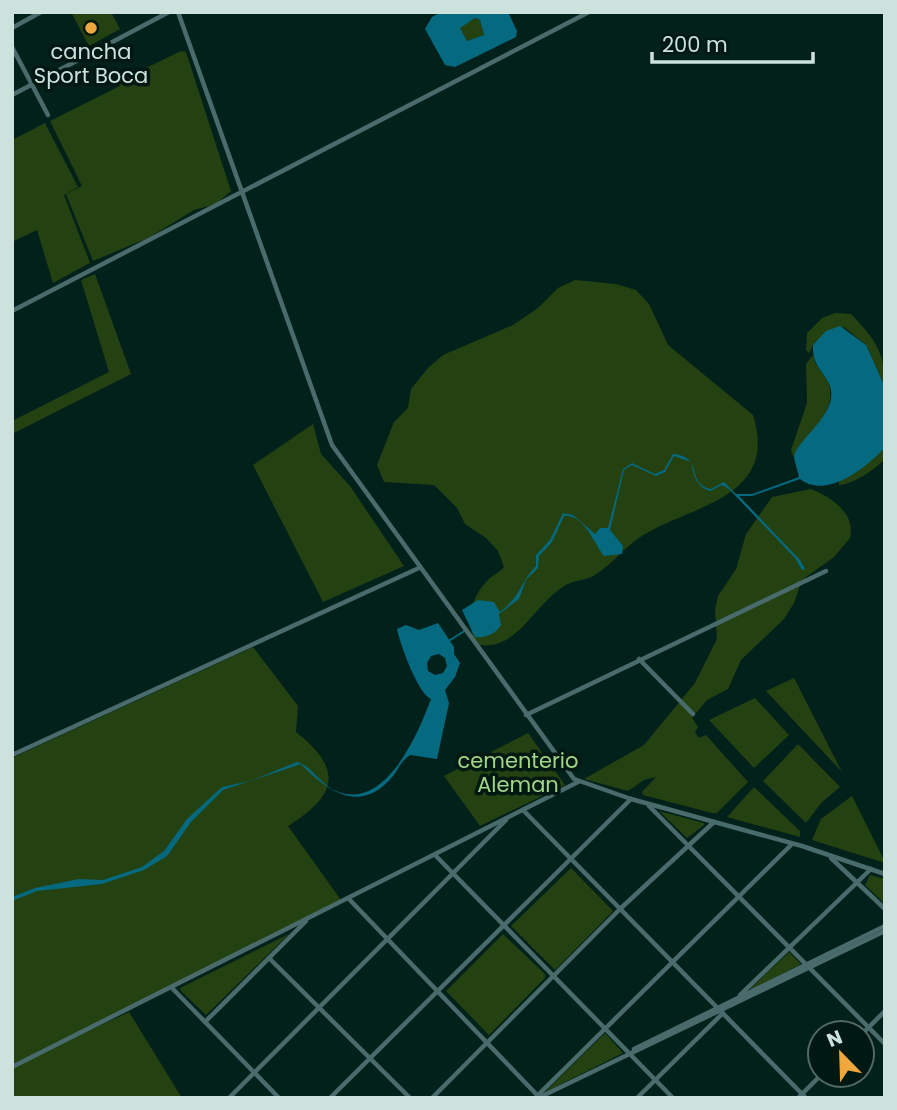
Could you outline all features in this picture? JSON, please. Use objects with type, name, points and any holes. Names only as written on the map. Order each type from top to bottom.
[{"type":"street","points":[[12,27],[41,12]]},
{"type":"street","points":[[12,95],[170,12]]},
{"type":"street","points":[[178,12],[240,194],[332,445],[526,715],[578,782],[885,874]]},
{"type":"street","points":[[12,311],[589,12]]},
{"type":"street","points":[[12,47],[48,115]]},
{"type":"street","points":[[12,755],[419,568]]},
{"type":"street","points":[[526,715],[826,572]]},
{"type":"street","points":[[639,659],[693,714]]},
{"type":"street","points":[[12,1067],[578,782]]},
{"type":"street","points":[[330,1098],[631,799]]},
{"type":"street","points":[[647,803],[860,1019]]},
{"type":"street","points":[[523,810],[802,1096]]},
{"type":"street","points":[[229,1098],[389,941],[509,817]]},
{"type":"street","points":[[432,1098],[620,909],[714,822]]},
{"type":"street","points":[[539,1097],[792,844]]},
{"type":"street","points":[[435,855],[673,1098]]},
{"type":"street","points":[[828,855],[885,909]]},
{"type":"street","points":[[637,1098],[721,1010],[736,999],[871,869]]},
{"type":"street","points":[[348,899],[539,1097]]},
{"type":"street","points":[[205,1022],[309,918]]},
{"type":"street","points":[[539,1097],[885,928]]},
{"type":"street","points":[[269,958],[410,1098]]},
{"type":"street","points":[[736,999],[808,966]]},
{"type":"street","points":[[172,988],[279,1098]]},
{"type":"green space","points":[[71,12],[111,12],[120,29],[89,46]]},
{"type":"green space","points":[[475,18],[480,20],[484,35],[467,41],[459,28]]},
{"type":"green space","points":[[181,51],[186,52],[231,191],[216,204],[194,210],[150,237],[93,261],[66,194],[82,186],[50,121],[120,86],[119,81]]},
{"type":"green space","points":[[45,123],[78,187],[64,195],[90,263],[53,283],[37,230],[12,242],[12,140]]},
{"type":"green space","points":[[95,274],[131,374],[12,434],[12,421],[109,372],[81,280]]},
{"type":"green space","points":[[575,280],[616,284],[636,290],[649,304],[668,345],[753,415],[758,442],[754,464],[743,481],[727,494],[645,534],[595,575],[570,583],[558,591],[504,641],[491,645],[476,644],[471,628],[471,611],[481,587],[504,567],[498,551],[486,538],[465,524],[457,508],[434,485],[384,482],[377,465],[394,422],[408,408],[411,389],[428,368],[443,355],[513,325],[538,308],[558,288]]},
{"type":"green space","points":[[835,313],[851,314],[872,339],[881,355],[885,387],[866,345],[844,327],[813,345],[809,353],[806,350],[807,333],[822,318]]},
{"type":"green space","points":[[813,355],[829,385],[830,400],[823,418],[794,458],[791,450],[807,403],[806,364]]},
{"type":"green space","points":[[313,424],[321,454],[350,486],[404,566],[323,602],[253,465]]},
{"type":"green space","points":[[885,448],[885,459],[875,468],[857,479],[839,485],[839,481],[858,471]]},
{"type":"green space","points":[[811,489],[834,501],[846,514],[851,529],[850,538],[834,557],[802,580],[794,603],[784,619],[741,660],[728,689],[707,700],[692,718],[698,727],[695,732],[699,738],[706,735],[748,782],[717,813],[712,813],[643,795],[642,792],[656,777],[644,780],[628,791],[584,779],[644,745],[695,683],[717,639],[715,610],[718,596],[736,569],[746,534],[772,497]]},
{"type":"green space","points":[[253,647],[298,706],[296,732],[322,758],[327,770],[325,793],[317,804],[288,826],[341,900],[19,1063],[129,1012],[182,1098],[12,1098],[12,758]]},
{"type":"green space","points":[[794,678],[842,772],[766,691]]},
{"type":"green space","points":[[755,698],[789,735],[754,768],[709,720]]},
{"type":"green space","name":"cementerio Aleman","points":[[528,733],[565,785],[480,826],[444,776]]},
{"type":"green space","points":[[798,744],[840,787],[822,802],[806,823],[763,781]]},
{"type":"green space","points":[[754,787],[800,831],[800,837],[727,817]]},
{"type":"green space","points":[[852,796],[885,863],[812,840],[821,819]]},
{"type":"green space","points":[[659,811],[704,823],[704,825],[687,838]]},
{"type":"green space","points":[[571,868],[613,911],[555,970],[511,926]]},
{"type":"green space","points":[[870,875],[885,879],[885,904],[865,885]]},
{"type":"green space","points":[[289,934],[206,1015],[181,991],[180,988]]},
{"type":"green space","points":[[503,934],[545,974],[545,978],[489,1035],[446,991]]},
{"type":"green space","points":[[789,952],[801,964],[750,990],[751,988]]},
{"type":"green space","points":[[605,1033],[623,1053],[547,1091],[547,1090]]},
{"type":"water","points":[[441,12],[508,12],[517,31],[516,37],[455,67],[445,65],[425,29],[432,17]],"holes":[[[475,18],[480,20],[484,35],[467,41],[460,28]]]},
{"type":"water","points":[[840,326],[866,345],[885,387],[885,448],[857,472],[834,483],[822,486],[800,479],[752,496],[739,496],[800,560],[805,569],[802,570],[795,558],[729,489],[722,485],[710,491],[702,486],[695,476],[691,464],[703,486],[711,489],[724,482],[736,494],[752,494],[799,477],[795,453],[822,419],[831,400],[831,390],[815,360],[813,345],[826,331]]},
{"type":"water","points":[[673,454],[683,456],[690,462],[674,456],[665,472],[656,476],[632,465],[624,470],[610,530],[623,546],[622,554],[604,556],[583,524],[564,516],[552,542],[539,556],[538,568],[526,580],[519,599],[499,614],[499,628],[490,635],[475,637],[462,610],[478,600],[494,602],[500,612],[507,606],[536,566],[536,555],[550,540],[563,513],[573,515],[595,534],[600,528],[608,528],[623,469],[632,463],[655,474],[664,470]]},
{"type":"water","points":[[438,623],[454,647],[454,654],[460,663],[455,677],[445,690],[449,703],[437,759],[410,755],[381,788],[369,795],[357,797],[336,791],[354,795],[370,790],[384,780],[397,766],[418,731],[431,699],[415,679],[397,629],[406,625],[419,630]],"holes":[[[439,654],[445,658],[447,666],[443,673],[435,675],[428,671],[427,663],[431,656]]]},
{"type":"water","points":[[297,762],[302,764],[336,791],[322,783],[301,764],[250,781]]},
{"type":"water","points":[[250,781],[223,790],[191,822],[167,856],[144,870],[102,884],[37,891],[12,901],[12,897],[35,888],[79,879],[103,880],[142,867],[164,851],[187,819],[222,787]]},
{"type":"waterway","points":[[447,642],[466,630]]},
{"type":"place","name":"cancha Sport Boca","points":[[91,28]]}]
